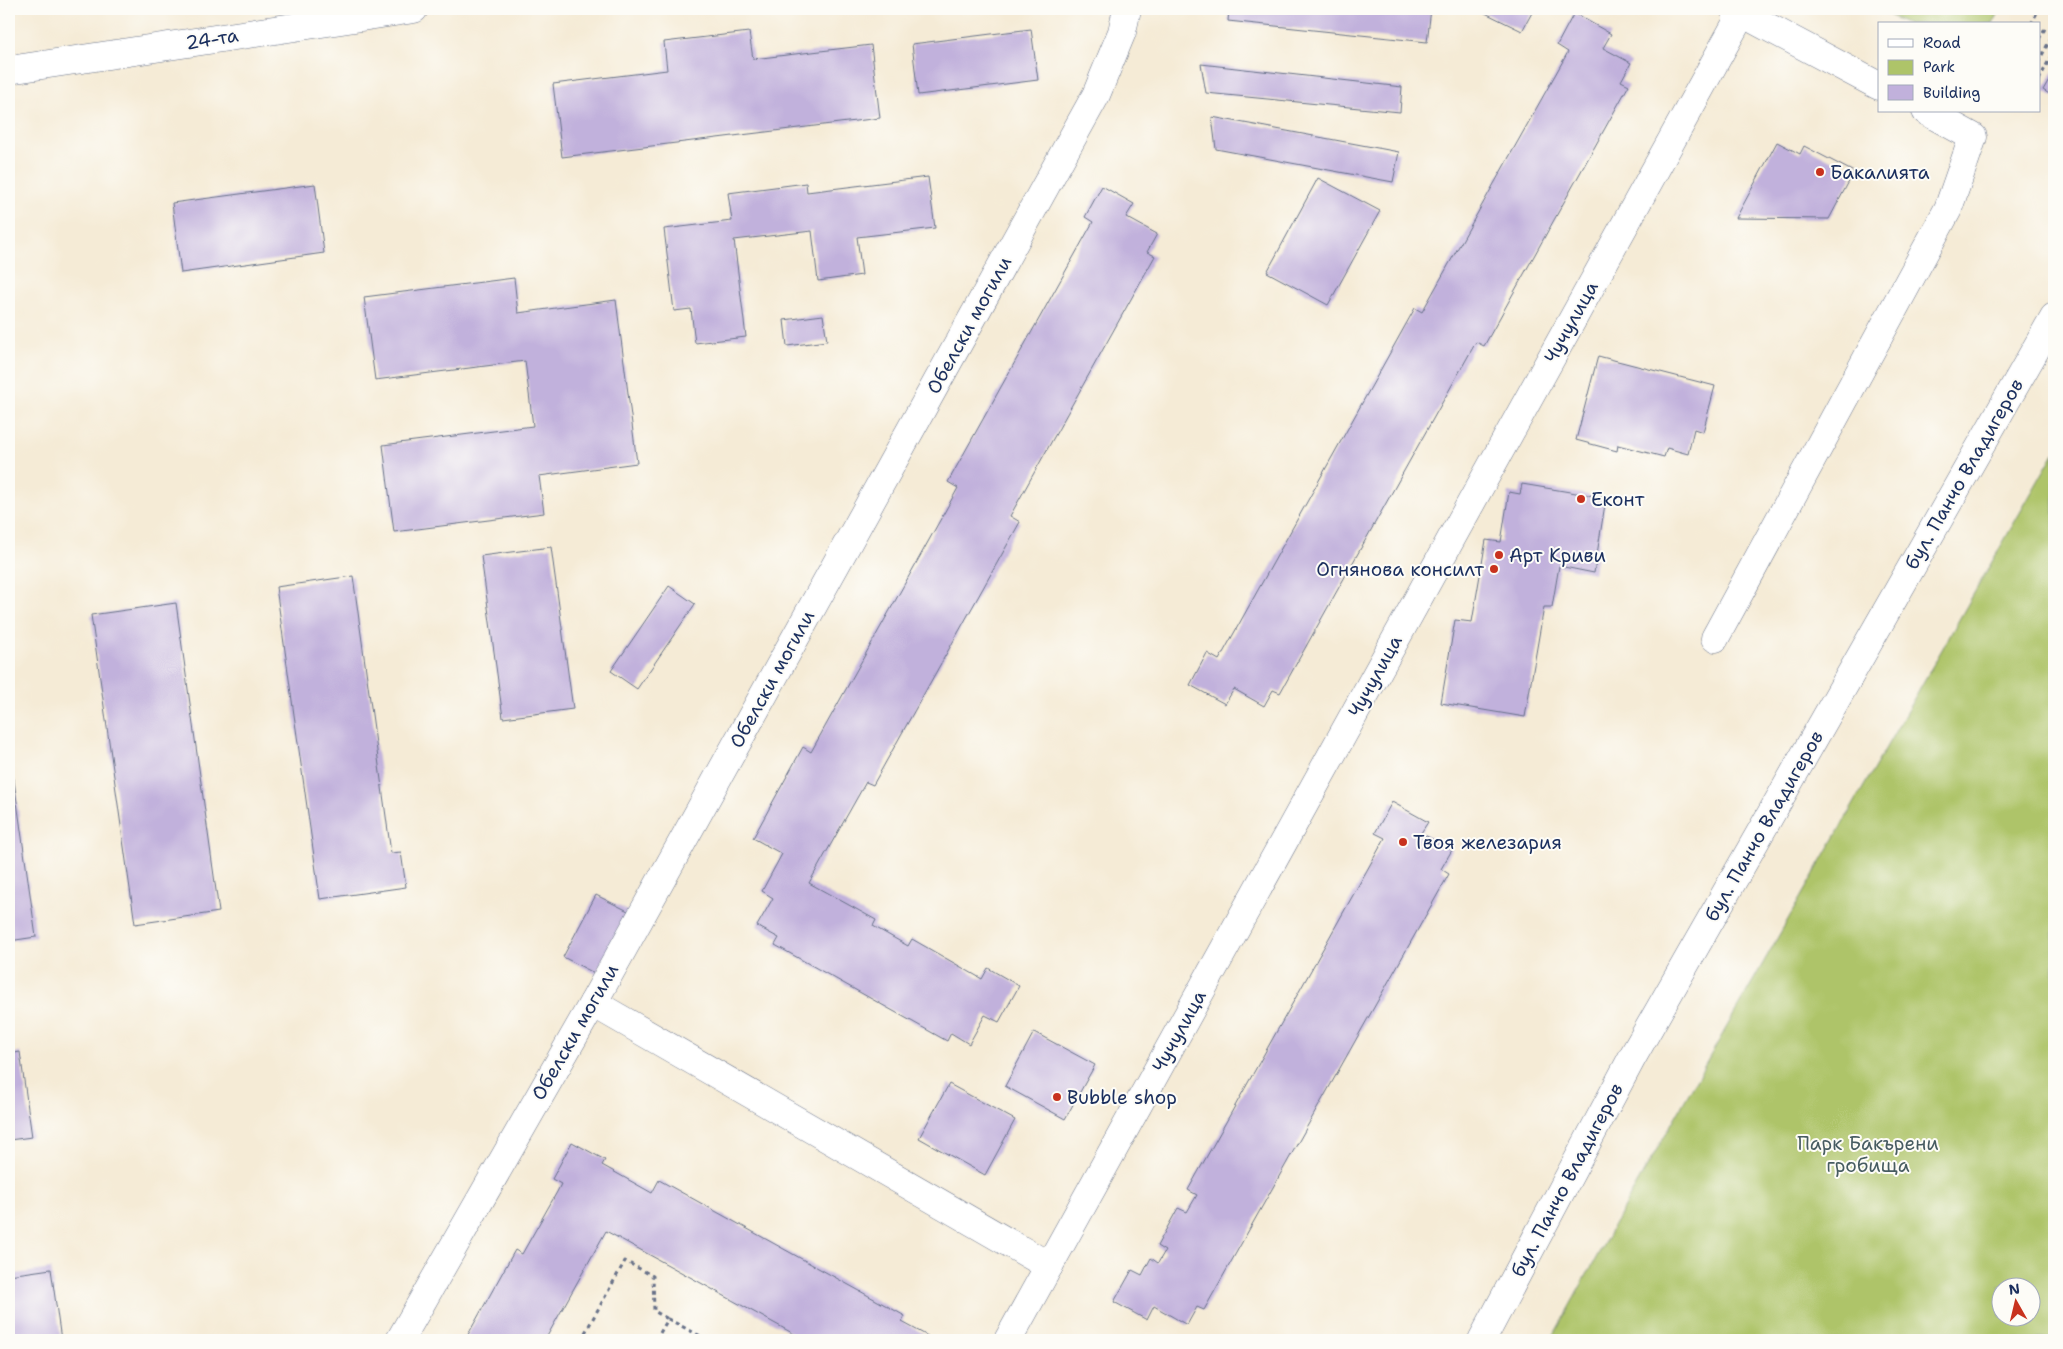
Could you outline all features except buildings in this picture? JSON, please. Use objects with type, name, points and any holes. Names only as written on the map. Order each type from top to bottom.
[{"type":"street","name":"24-та","points":[[9,70],[414,9]]},
{"type":"street","name":"Обелски могили","points":[[400,1340],[592,1002],[1096,96],[1122,32],[1127,9]]},
{"type":"street","points":[[1738,11],[1878,85]]},
{"type":"street","name":"Чучулица","points":[[1008,1340],[1738,11]]},
{"type":"street","points":[[1715,638],[1948,209],[1973,136],[1928,112]]},
{"type":"street","name":"бул. Панчо Владигеров","points":[[1482,1340],[1633,1056],[2054,316]]},
{"type":"street","points":[[592,1002],[1049,1266]]},
{"type":"path","points":[[2032,22],[2039,9]]},
{"type":"path","points":[[2040,37],[2044,30],[2053,34],[2040,59]]},
{"type":"path","points":[[2040,78],[2054,50]]},
{"type":"path","points":[[581,1340],[625,1261],[653,1276],[654,1311],[708,1340]]},
{"type":"path","points":[[656,1340],[668,1319]]},
{"type":"green space","points":[[1877,9],[2001,9],[1994,22],[1903,22]]},
{"type":"green space","name":"Парк Бакърени гробища","points":[[2054,453],[2054,1340],[1551,1340],[1628,1200]]},
{"type":"place","name":"Бакалията","points":[[1820,172]]},
{"type":"place","name":"Еконт","points":[[1581,499]]},
{"type":"place","name":"Арт Криви","points":[[1499,555]]},
{"type":"place","name":"Огнянова консилт","points":[[1494,569]]},
{"type":"place","name":"Твоя железария","points":[[1403,842]]},
{"type":"place","name":"Bubble shop","points":[[1057,1097]]}]
